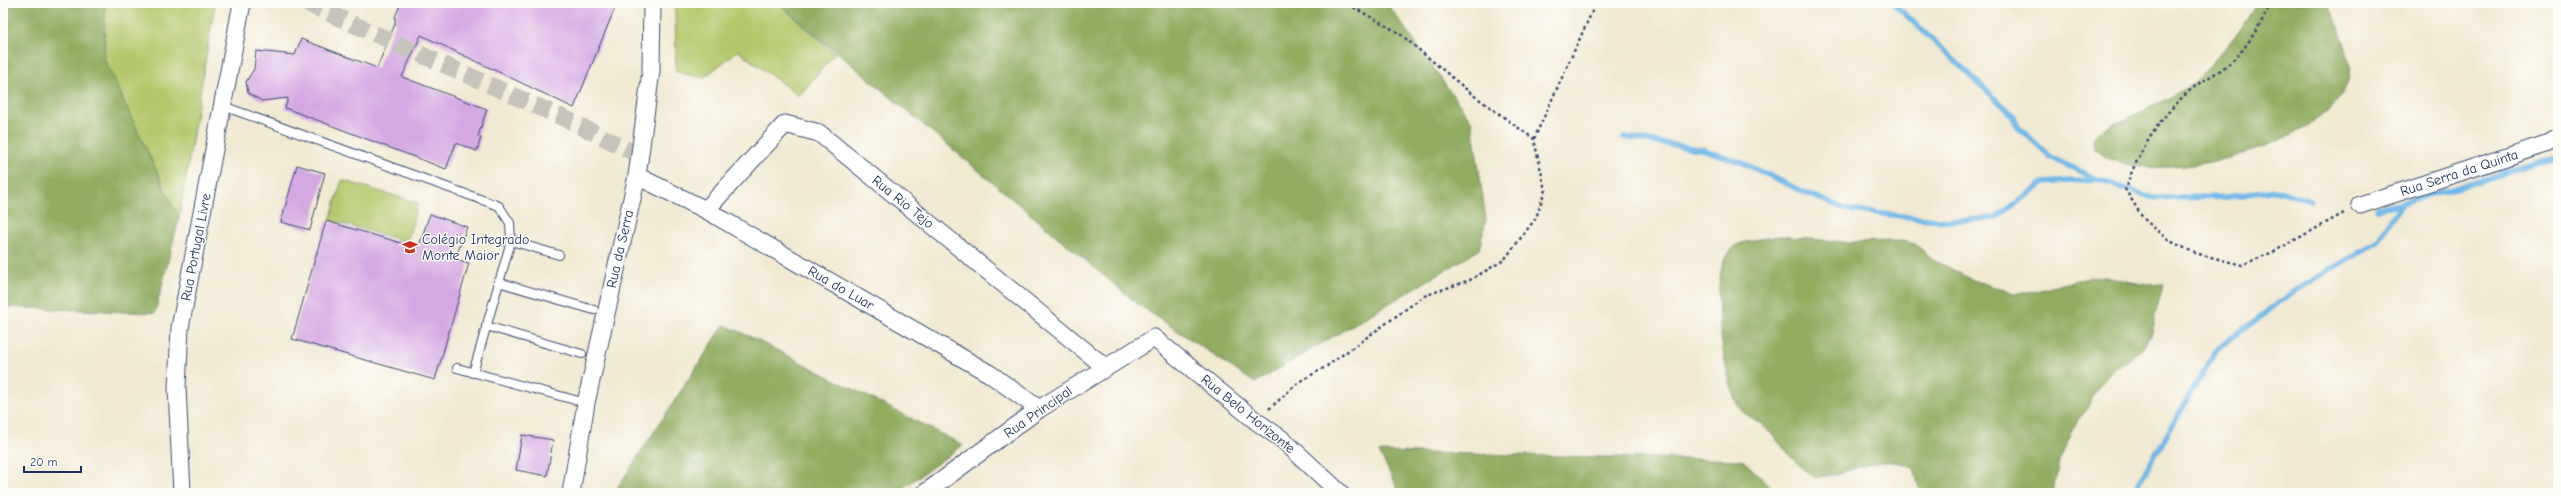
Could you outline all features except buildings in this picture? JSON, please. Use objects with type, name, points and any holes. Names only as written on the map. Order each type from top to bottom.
[{"type":"street","name":"Rua Portugal Livre","points":[[182,493],[177,387],[180,328],[242,3]]},
{"type":"street","name":"Rua da Serra","points":[[571,493],[586,403],[638,176],[651,71],[652,3]]},
{"type":"street","name":"Rua Rio Tejo","points":[[706,210],[785,124],[819,133],[1105,367]]},
{"type":"street","name":"Rua Serra da Quinta","points":[[2360,205],[2546,144],[2558,137]]},
{"type":"street","name":"Rua do Luar","points":[[638,176],[706,210],[990,374],[1039,409]]},
{"type":"street","name":"Rua Belo Horizonte","points":[[1154,338],[1256,421],[1283,440],[1340,493]]},
{"type":"street","name":"Rua Principal","points":[[925,493],[1039,409],[1154,338]]},
{"type":"lane","points":[[223,106],[499,206],[510,223],[511,241],[473,373]]},
{"type":"lane","points":[[511,241],[559,255]]},
{"type":"lane","points":[[498,282],[594,310]]},
{"type":"lane","points":[[486,326],[582,354]]},
{"type":"lane","points":[[457,368],[586,403]]},
{"type":"path","points":[[1346,3],[1399,33],[1473,95],[1534,139]]},
{"type":"path","points":[[1256,421],[1299,382],[1327,366],[1424,296],[1470,280],[1504,260],[1536,218],[1545,190],[1534,139],[1596,3]]},
{"type":"path","points":[[2270,3],[2265,18],[2230,62],[2188,92],[2165,115],[2134,165],[2126,189],[2143,218],[2168,240],[2195,253],[2242,265],[2273,252],[2341,214]]},
{"type":"green space","points":[[3,3],[105,3],[104,59],[179,219],[155,313],[3,307]]},
{"type":"green space","points":[[105,3],[215,3],[179,219],[104,59]]},
{"type":"green space","points":[[675,3],[778,3],[835,53],[799,96],[738,51],[703,78],[676,72]]},
{"type":"green space","points":[[778,3],[1387,3],[1472,122],[1486,219],[1479,250],[1255,383],[1139,305]]},
{"type":"green space","points":[[2257,3],[2329,3],[2346,48],[2349,66],[2349,75],[2338,100],[2313,122],[2278,141],[2236,156],[2193,165],[2153,167],[2118,162],[2094,148],[2093,138],[2103,129],[2160,103],[2191,85],[2202,75],[2240,30]]},
{"type":"green space","points":[[342,180],[418,203],[407,242],[330,220]]},
{"type":"green space","points":[[1780,236],[1842,242],[1901,241],[1915,244],[1935,261],[1973,280],[2014,293],[2029,293],[2089,277],[2105,277],[2148,285],[2163,284],[2150,336],[2142,349],[2109,373],[2093,395],[2089,407],[2078,420],[2059,461],[2053,493],[1920,493],[1914,468],[1894,462],[1875,463],[1835,474],[1816,477],[1800,466],[1764,426],[1745,414],[1738,406],[1726,368],[1722,344],[1719,320],[1720,274],[1726,257],[1735,246],[1750,241]]},
{"type":"green space","points":[[724,325],[743,333],[963,445],[896,493],[614,493]]},
{"type":"green space","points":[[1379,452],[1743,460],[1777,493],[1400,493]]},
{"type":"waterway","points":[[1893,3],[2014,116],[2018,127],[2052,158],[2096,179],[2154,198],[2227,197],[2276,190],[2311,201]]},
{"type":"waterway","points":[[1624,137],[1705,150],[1743,163],[1810,195],[1849,210],[1945,221],[1996,218],[2043,183],[2096,179]]},
{"type":"waterway","points":[[2377,208],[2401,204],[2558,158]]},
{"type":"waterway","points":[[2133,493],[2217,349],[2290,294],[2378,241],[2401,204]]},
{"type":"tunnel","points":[[306,3],[568,120],[641,156]]},
{"type":"place","name":"Colégio Integrado Monte Maior","points":[[410,247]]}]
